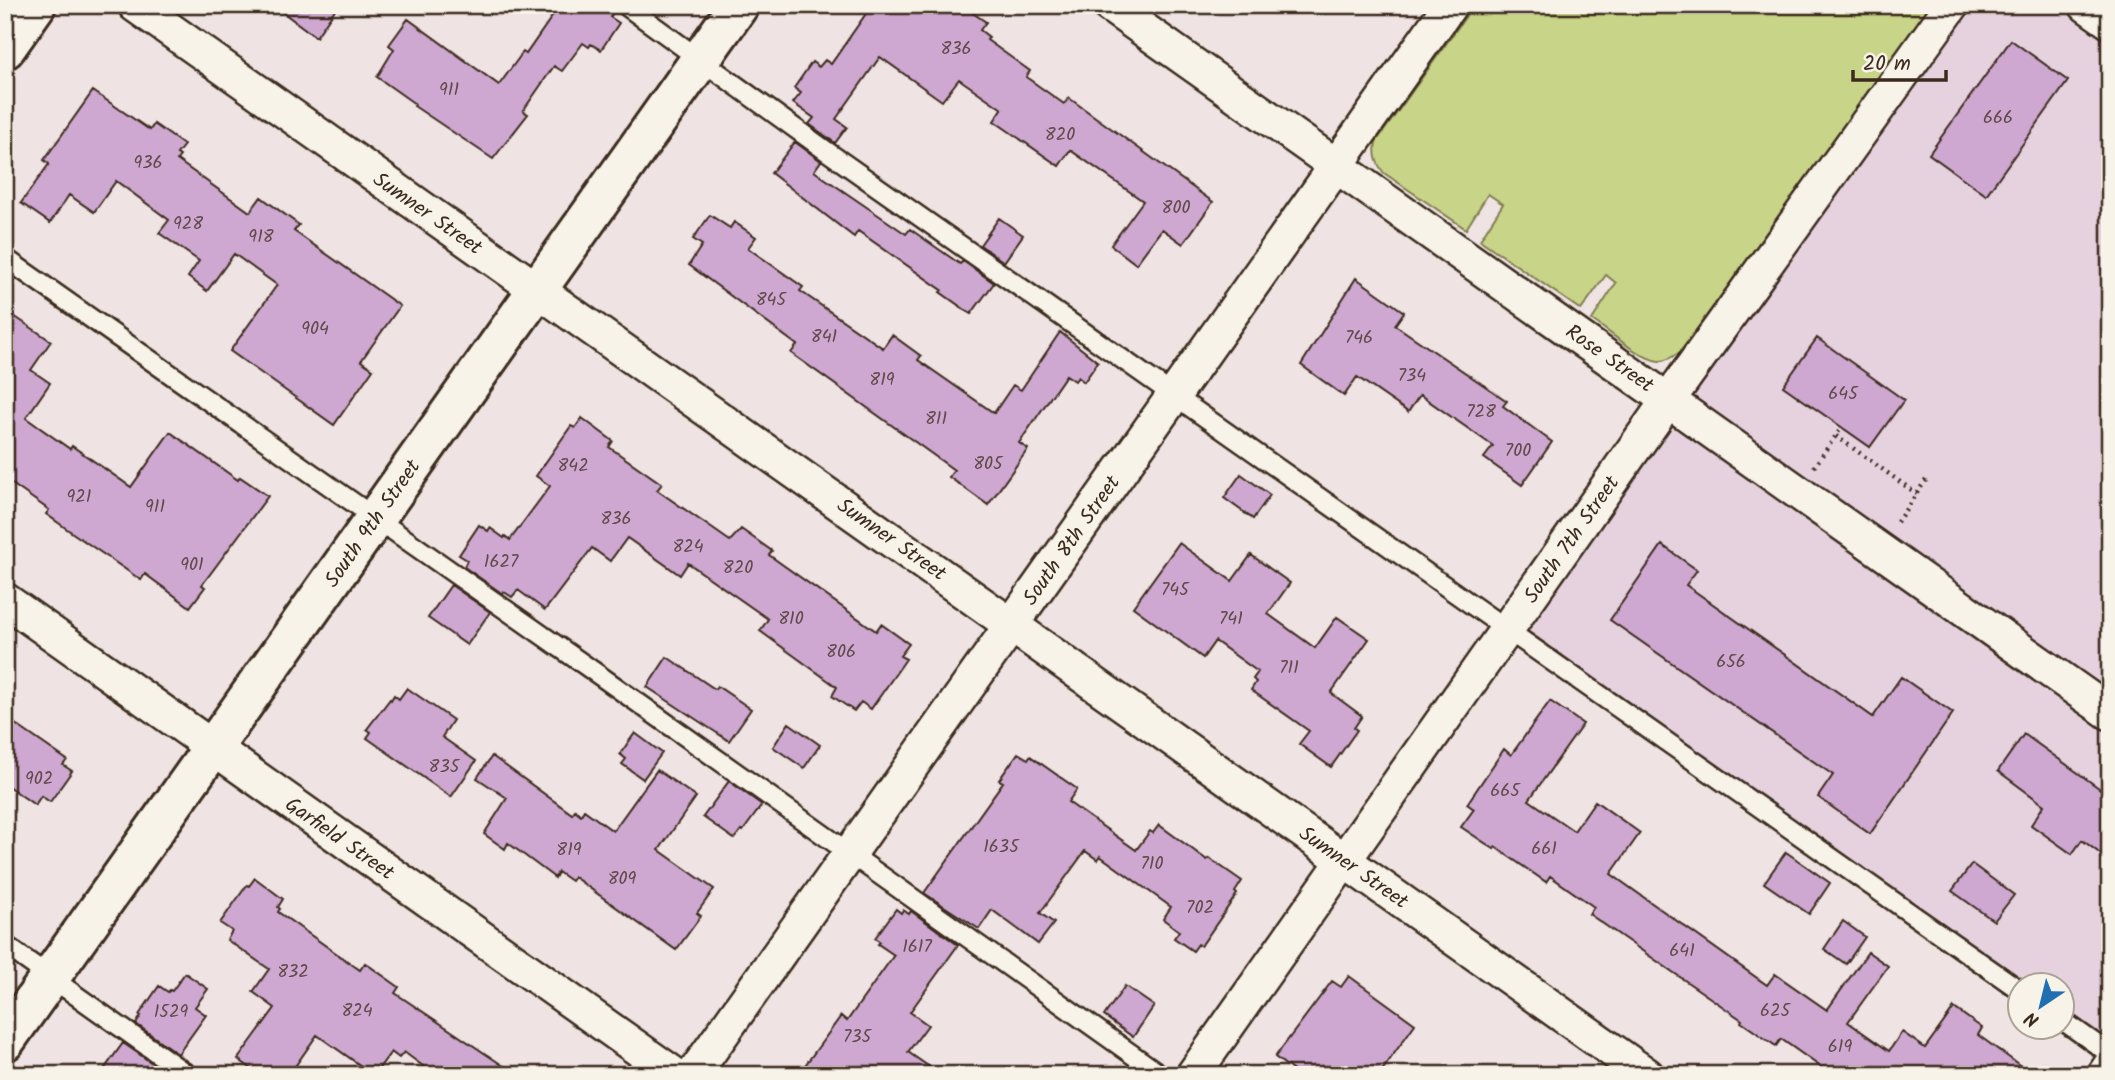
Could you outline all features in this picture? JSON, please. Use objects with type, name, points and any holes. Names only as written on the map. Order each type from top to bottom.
[{"type":"main road","points":[[5,49],[36,5]]},
{"type":"main road","name":"South 9th Street","points":[[5,1041],[739,5]]},
{"type":"street","name":"Sumner Street","points":[[135,5],[1647,1075]]},
{"type":"street","name":"Rose Street","points":[[1109,5],[2110,713]]},
{"type":"street","name":"South 8th Street","points":[[693,1075],[1450,5]]},
{"type":"street","name":"South 7th Street","points":[[1193,1075],[1669,399],[1952,5]]},
{"type":"street","points":[[2086,5],[2110,22]]},
{"type":"street","name":"Garfield Street","points":[[5,600],[675,1075]]},
{"type":"street","points":[[2104,1075],[2110,1066]]},
{"type":"lane","points":[[625,5],[825,150],[2007,981]]},
{"type":"lane","points":[[5,258],[1161,1075]]},
{"type":"lane","points":[[5,945],[188,1075]]},
{"type":"lane","points":[[2076,1029],[2110,1054]]},
{"type":"path","points":[[1797,491],[1842,427]]},
{"type":"path","points":[[1836,436],[1917,494]]},
{"type":"path","points":[[1897,522],[1928,477]]},
{"type":"shaded area","points":[[1952,5],[2110,5],[2110,1054],[2076,1029],[2076,972],[2007,972],[2007,976],[1507,629]]},
{"type":"green space","points":[[1474,5],[1934,5],[1680,352],[1660,361],[1635,351],[1592,320],[1616,283],[1606,275],[1581,310],[1480,240],[1503,204],[1488,194],[1466,229],[1384,173],[1379,166],[1376,142]]},
{"type":"building","points":[[273,5],[338,5],[316,37]]},
{"type":"building","points":[[560,5],[614,5],[615,10],[610,17],[619,23],[601,50],[583,43],[562,71],[554,66],[523,111],[528,114],[493,159],[414,106],[415,104],[377,77],[394,49],[389,45],[408,19],[499,85],[523,52],[526,54]]},
{"type":"building","points":[[872,5],[961,5],[986,22],[980,30],[989,37],[987,40],[1030,71],[1026,77],[1064,104],[1069,98],[1213,202],[1183,244],[1162,229],[1136,264],[1111,245],[1143,201],[1070,150],[1059,166],[994,121],[1002,109],[959,79],[942,101],[880,57],[836,119],[847,127],[835,143],[809,124],[814,118],[793,103],[801,93],[794,88],[812,62],[819,67],[825,60],[831,64]]},
{"type":"building","points":[[2011,40],[2068,81],[1986,195],[1929,154]]},
{"type":"building","points":[[93,91],[150,130],[154,124],[184,145],[177,154],[180,156],[177,160],[250,212],[261,197],[299,225],[294,231],[400,306],[361,361],[373,369],[334,425],[230,351],[277,285],[234,254],[207,291],[188,277],[199,261],[159,233],[169,220],[116,181],[94,212],[69,195],[50,223],[21,203],[49,164],[44,160]]},
{"type":"building","points":[[795,142],[821,161],[814,171],[906,234],[910,229],[960,264],[963,261],[994,283],[971,314],[940,292],[942,290],[858,231],[854,237],[771,173]]},
{"type":"building","points":[[710,215],[730,228],[734,222],[756,237],[748,248],[803,287],[800,291],[883,348],[892,335],[921,356],[918,360],[994,413],[1013,385],[1021,390],[1060,332],[1098,362],[1084,382],[1078,377],[1075,381],[1066,375],[1019,443],[1028,449],[988,505],[949,477],[954,470],[791,353],[797,345],[689,265],[702,245],[693,239]]},
{"type":"building","points":[[999,218],[1023,235],[1004,262],[980,245]]},
{"type":"building","points":[[1356,278],[1404,312],[1395,325],[1507,401],[1503,406],[1552,442],[1522,485],[1484,458],[1493,446],[1420,395],[1408,412],[1357,377],[1344,396],[1301,365]]},
{"type":"building","points":[[5,310],[51,341],[31,370],[50,383],[26,418],[131,487],[170,432],[238,480],[240,477],[268,496],[202,585],[205,587],[190,607],[145,574],[141,580],[74,534],[46,514],[49,510],[5,479]]},
{"type":"building","points":[[1817,338],[1904,400],[1870,447],[1783,386]]},
{"type":"building","points":[[582,418],[613,441],[609,447],[662,484],[657,490],[730,541],[741,529],[772,551],[769,555],[876,631],[881,624],[909,644],[900,656],[906,659],[871,709],[861,702],[854,711],[832,696],[837,687],[760,631],[768,619],[688,563],[680,575],[627,538],[610,561],[592,548],[545,610],[518,590],[512,597],[504,592],[503,594],[464,567],[467,560],[459,555],[479,525],[510,540],[550,486],[536,476],[571,426],[575,428]]},
{"type":"building","points":[[1241,474],[1270,495],[1253,519],[1224,498]]},
{"type":"building","points":[[1179,543],[1232,581],[1251,555],[1290,583],[1268,614],[1315,648],[1337,617],[1369,639],[1331,693],[1362,716],[1354,728],[1357,730],[1331,767],[1299,744],[1309,731],[1251,690],[1256,682],[1253,679],[1258,672],[1215,641],[1203,658],[1133,607]]},
{"type":"building","points":[[1662,545],[1697,570],[1686,585],[1873,717],[1901,677],[1953,713],[1870,834],[1818,797],[1833,775],[1610,620]]},
{"type":"building","points":[[451,585],[490,612],[467,645],[428,618]]},
{"type":"building","points":[[667,657],[751,709],[729,741],[647,687]]},
{"type":"building","points":[[407,688],[453,720],[442,737],[476,761],[451,797],[367,738],[371,732],[367,729],[390,699],[394,695],[399,699]]},
{"type":"building","points":[[1550,701],[1583,724],[1529,800],[1574,831],[1595,801],[1640,833],[1611,874],[1767,985],[1775,974],[1827,1010],[1868,952],[1888,966],[1848,1022],[1889,1051],[1902,1032],[1925,1048],[1954,1008],[1982,1028],[1978,1035],[2033,1075],[1832,1075],[1781,1039],[1776,1046],[1741,1022],[1742,1020],[1589,914],[1594,907],[1550,876],[1546,882],[1461,827],[1474,809],[1467,804],[1504,749],[1511,755]]},
{"type":"building","points":[[5,717],[67,760],[63,765],[72,771],[50,802],[41,796],[35,805],[5,784]]},
{"type":"building","points":[[789,723],[820,745],[804,768],[773,747]]},
{"type":"building","points":[[635,733],[662,753],[643,779],[622,764],[626,759],[620,754]]},
{"type":"building","points":[[2024,734],[2110,796],[2110,861],[2082,840],[2072,854],[2031,825],[2044,805],[1998,771]]},
{"type":"building","points":[[1018,753],[1028,759],[1030,756],[1077,789],[1068,802],[1136,850],[1150,831],[1153,833],[1159,825],[1207,860],[1209,858],[1242,881],[1235,892],[1237,894],[1201,946],[1198,944],[1193,951],[1174,938],[1179,931],[1163,919],[1171,907],[1100,856],[1098,860],[1085,851],[1040,913],[1054,923],[1038,944],[992,910],[979,929],[924,893],[1003,782],[999,780]]},
{"type":"building","points":[[492,756],[572,814],[575,810],[581,815],[584,810],[613,831],[657,770],[696,797],[659,850],[714,889],[697,913],[701,916],[676,950],[574,877],[571,881],[558,872],[555,878],[508,843],[505,849],[484,834],[507,798],[477,778]]},
{"type":"building","points":[[729,781],[762,805],[734,839],[703,817]]},
{"type":"building","points":[[1786,852],[1830,883],[1809,914],[1764,883]]},
{"type":"building","points":[[1972,864],[2014,895],[1994,921],[1952,891]]},
{"type":"building","points":[[255,878],[283,899],[278,912],[360,970],[365,963],[399,987],[395,993],[517,1075],[435,1075],[404,1052],[399,1058],[391,1052],[374,1075],[317,1035],[289,1075],[260,1075],[238,1059],[275,1008],[253,992],[269,969],[227,940],[232,931],[220,923]]},
{"type":"building","points":[[896,909],[901,913],[903,910],[909,914],[911,911],[958,945],[910,1012],[928,1025],[908,1052],[941,1075],[798,1075],[841,1016],[847,1021],[894,955],[878,944],[880,942],[875,938]]},
{"type":"building","points":[[1843,921],[1865,937],[1846,964],[1824,949]]},
{"type":"building","points":[[185,973],[208,989],[195,1007],[206,1015],[178,1054],[136,1024],[159,986],[168,992],[172,991]]},
{"type":"building","points":[[1349,976],[1415,1024],[1379,1075],[1299,1075],[1275,1057],[1332,981],[1341,987]]},
{"type":"building","points":[[1125,986],[1154,1006],[1133,1037],[1104,1016]]},
{"type":"building","points":[[123,1043],[165,1072],[163,1075],[100,1075]]}]
